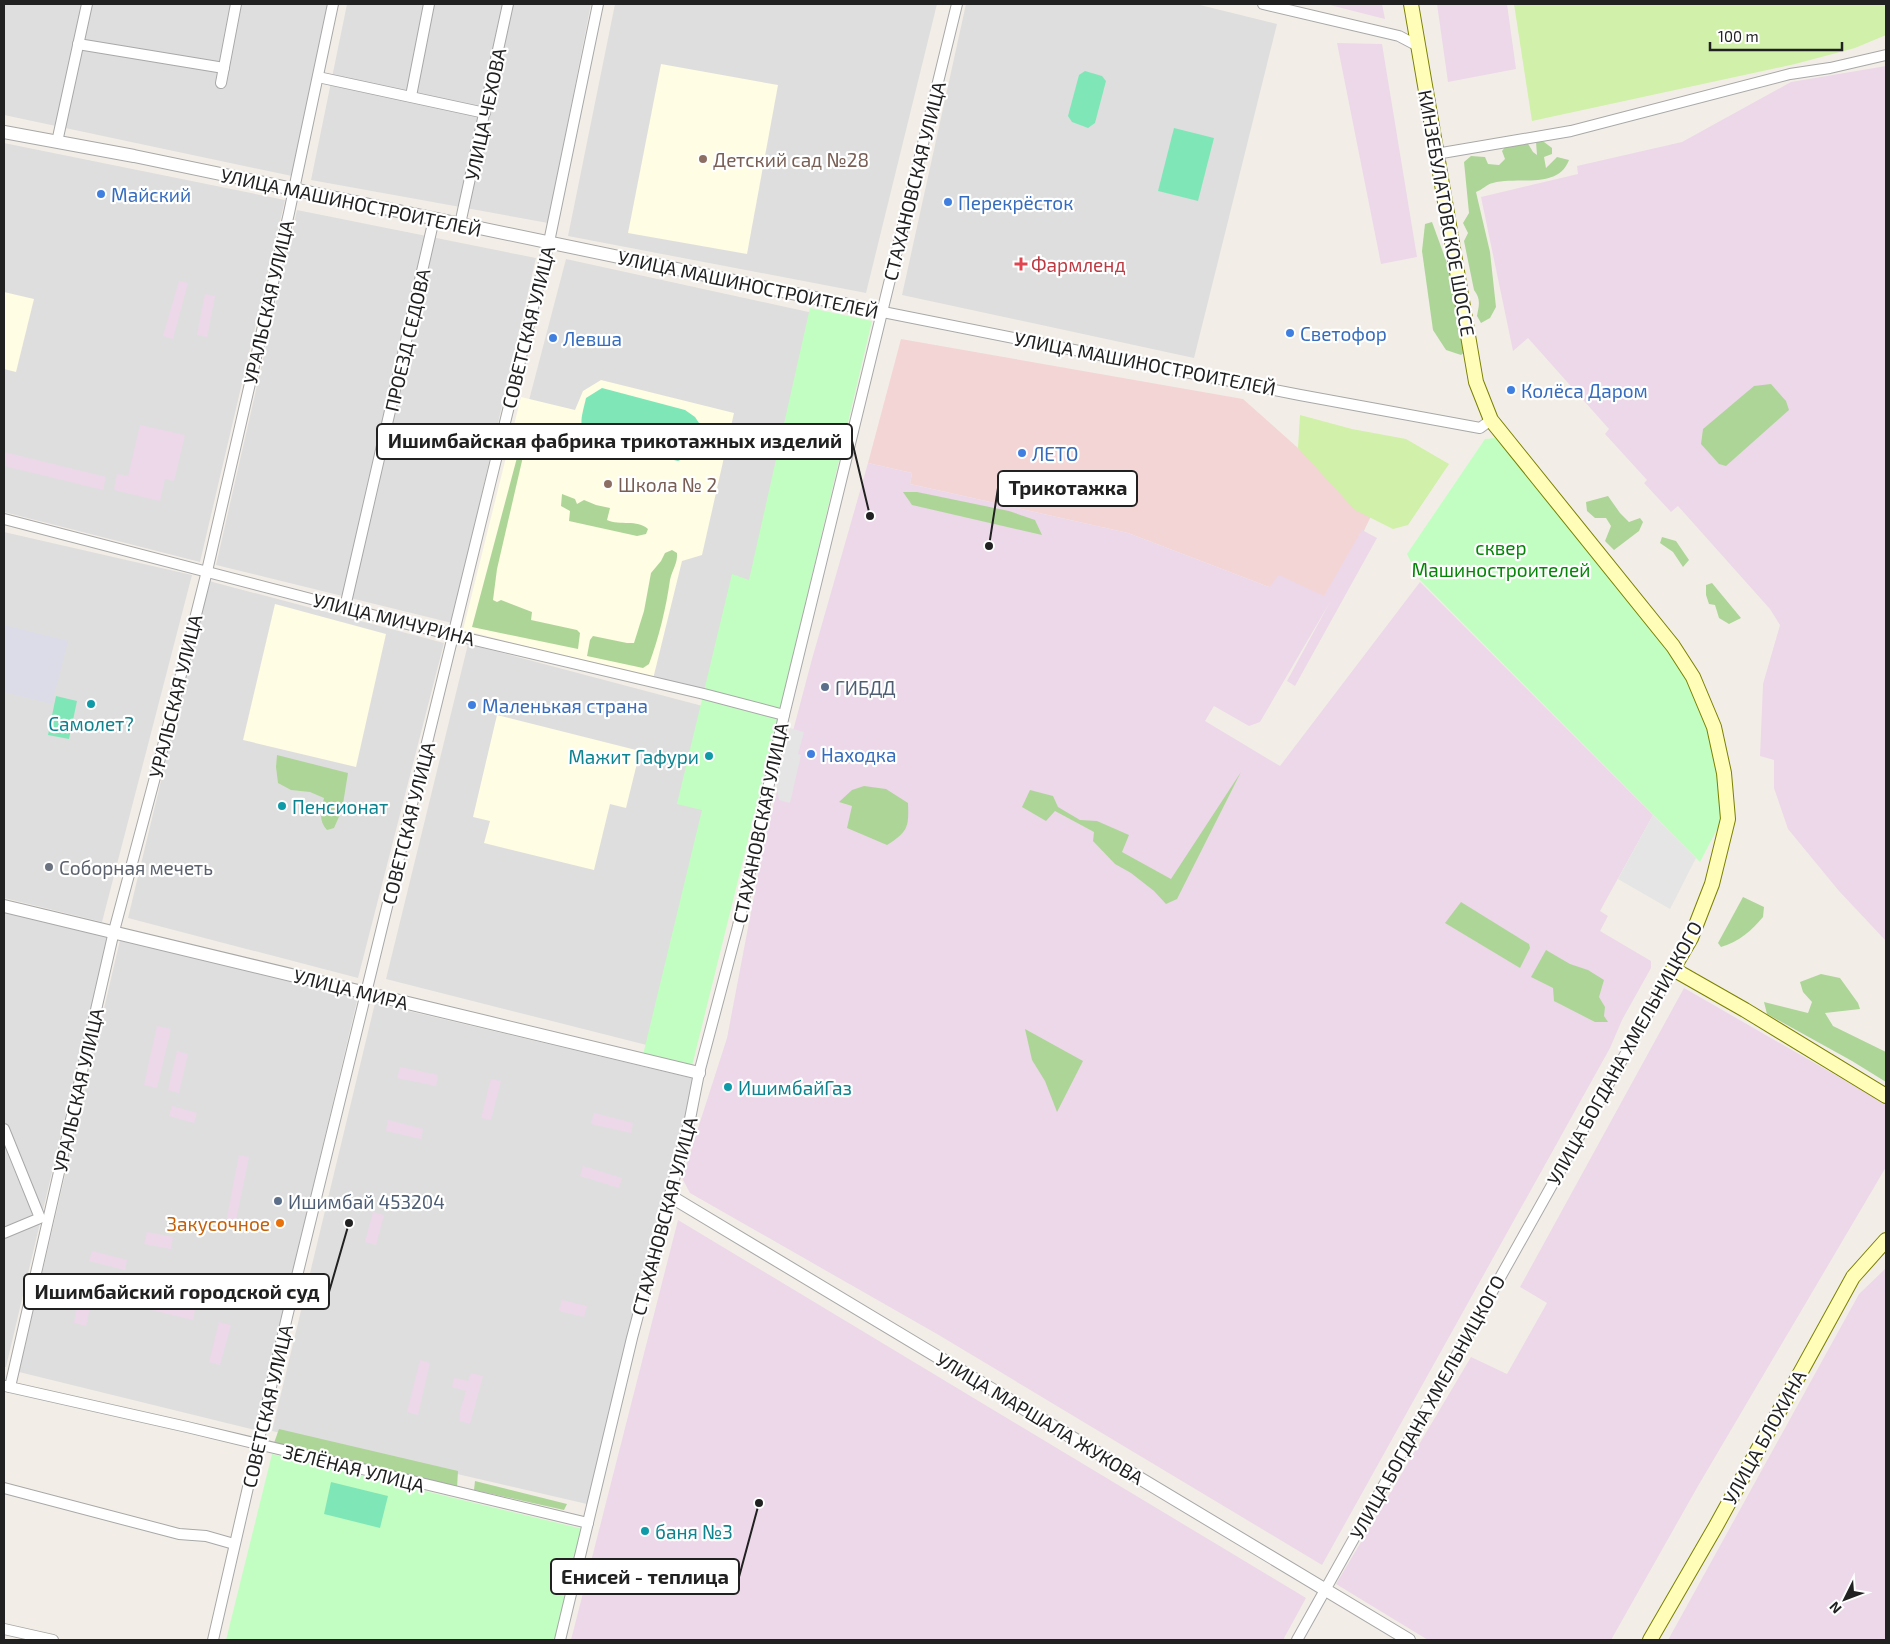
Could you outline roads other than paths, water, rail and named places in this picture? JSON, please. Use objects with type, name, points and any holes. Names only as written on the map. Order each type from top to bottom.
[{"type":"main road","name":"КИНЗЕБУЛАТОВСКОЕ ШОССЕ","points":[[1411,4],[1476,382],[1491,420]]},
{"type":"main road","name":"УЛИЦА БОГДАНА ХМЕЛЬНИЦКОГО","points":[[1491,420],[1673,646],[1693,677],[1714,727],[1724,773],[1728,819],[1712,884],[1691,938],[1673,969]]},
{"type":"main road","points":[[1673,969],[1745,1010],[1886,1096]]},
{"type":"main road","name":"УЛИЦА БЛОХИНА","points":[[1650,1640],[1716,1526],[1853,1277],[1886,1240]]},
{"type":"street","points":[[57,142],[87,4]]},
{"type":"street","points":[[221,84],[236,4]]},
{"type":"street","name":"УРАЛЬСКАЯ УЛИЦА","points":[[7,1387],[114,931],[158,766],[206,570],[289,213],[333,4]]},
{"type":"street","points":[[410,96],[429,4]]},
{"type":"street","name":"УЛИЦА ЧЕХОВА","points":[[460,224],[508,4]]},
{"type":"street","name":"СОВЕТСКАЯ УЛИЦА","points":[[212,1640],[366,992],[549,242],[598,4]]},
{"type":"street","name":"СТАХАНОВСКАЯ УЛИЦА","points":[[560,1640],[632,1338],[690,1119],[699,1073],[738,926],[784,715],[957,4]]},
{"type":"street","points":[[1263,4],[1399,36],[1418,46]]},
{"type":"street","points":[[78,44],[224,68]]},
{"type":"street","points":[[1436,154],[1571,130],[1790,74],[1830,68],[1886,55]]},
{"type":"street","points":[[318,76],[485,113]]},
{"type":"street","name":"УЛИЦА МАШИНОСТРОИТЕЛЕЙ","points":[[4,132],[134,156],[883,312],[1300,394],[1480,428],[1491,420]]},
{"type":"street","name":"ПРОЕЗД СЕДОВА","points":[[345,607],[434,219]]},
{"type":"street","name":"УЛИЦА МИЧУРИНА","points":[[4,519],[345,607],[784,715]]},
{"type":"street","name":"УЛИЦА МИРА","points":[[4,906],[699,1073]]},
{"type":"street","name":"УЛИЦА БОГДАНА ХМЕЛЬНИЦКОГО","points":[[1297,1640],[1673,969]]},
{"type":"street","points":[[4,1129],[40,1218],[4,1233]]},
{"type":"street","name":"УЛИЦА МАРШАЛА ЖУКОВА","points":[[670,1196],[1409,1640]]},
{"type":"street","name":"ЗЕЛЁНАЯ УЛИЦА","points":[[7,1387],[258,1444],[588,1523]]},
{"type":"street","points":[[4,1488],[179,1534],[206,1536],[234,1544]]},
{"type":"street","points":[[4,1629],[53,1640]]},
{"type":"place","name":"Детский сад №28","points":[[703,159]]},
{"type":"place","name":"Майский","points":[[101,194]]},
{"type":"place","name":"Перекрёсток","points":[[948,202]]},
{"type":"place","name":"Фармленд","points":[[1021,264]]},
{"type":"place","name":"Светофор","points":[[1290,333]]},
{"type":"place","name":"Левша","points":[[553,338]]},
{"type":"place","name":"Колёса Даром","points":[[1511,390]]},
{"type":"place","name":"ЛЕТО","points":[[1022,453]]},
{"type":"place","name":"Школа № 2","points":[[608,484]]},
{"type":"place","name":"Ишимбайская фабрика трикотажных изделий","points":[[870,516]]},
{"type":"place","name":"Трикотажка","points":[[989,546]]},
{"type":"place","name":"ГИБДД","points":[[825,687]]},
{"type":"place","name":"Самолет?","points":[[91,704]]},
{"type":"place","name":"Маленькая страна","points":[[472,705]]},
{"type":"place","name":"Находка","points":[[811,754]]},
{"type":"place","name":"Мажит Гафури","points":[[709,756]]},
{"type":"place","name":"Пенсионат","points":[[282,806]]},
{"type":"place","name":"Соборная мечеть","points":[[49,867]]},
{"type":"place","name":"ИшимбайГаз","points":[[728,1087]]},
{"type":"place","name":"Ишимбай 453204","points":[[278,1201]]},
{"type":"place","name":"Закусочное","points":[[280,1223]]},
{"type":"place","name":"Ишимбайский городской суд","points":[[349,1223]]},
{"type":"place","name":"Енисей - теплица","points":[[759,1503]]},
{"type":"place","name":"баня №3","points":[[645,1531]]},
{"type":"park label","name":"сквер Машиностроителей","points":[[1501,558]]}]
